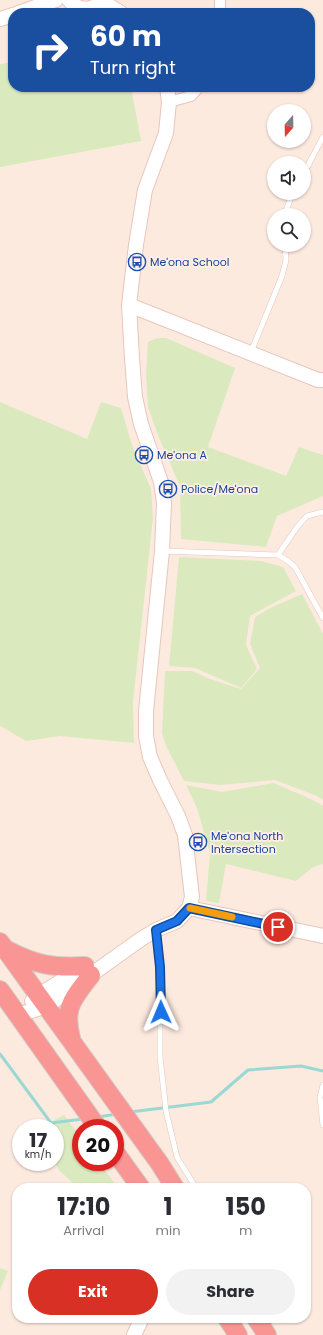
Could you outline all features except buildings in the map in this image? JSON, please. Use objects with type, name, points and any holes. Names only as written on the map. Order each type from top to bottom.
[{"type":"highway","points":[[3,945],[25,960],[63,968],[88,971],[68,1011],[68,1025],[72,1043]]},
{"type":"highway","points":[[3,945],[160,1164],[172,1183]]},
{"type":"highway","points":[[0,990],[92,1119]]},
{"type":"highway","points":[[124,1164],[137,1183]]},
{"type":"highway","points":[[231,1323],[238,1335]]},
{"type":"highway","points":[[259,1323],[267,1335]]},
{"type":"main road","points":[[33,8],[56,0]]},
{"type":"main road","points":[[68,0],[80,8]]},
{"type":"main road","points":[[92,8],[103,1],[114,8]]},
{"type":"main road","points":[[18,1015],[156,930],[177,921],[189,908],[192,897],[185,835],[178,816],[150,757],[146,736],[146,710],[162,551],[164,503],[162,482],[142,424],[136,397],[129,305],[136,245],[145,190],[166,133],[169,102],[168,92]]},
{"type":"main road","points":[[129,305],[251,352],[318,380],[323,380]]},
{"type":"main road","points":[[189,908],[323,936]]},
{"type":"main road","points":[[134,1335],[140,1323]]},
{"type":"street","points":[[169,102],[191,96],[195,92]]},
{"type":"lane","points":[[311,160],[323,137]]},
{"type":"lane","points":[[251,352],[282,276],[286,260],[285,252]]},
{"type":"lane","points":[[278,555],[297,526],[307,516],[323,512]]},
{"type":"lane","points":[[162,551],[278,555],[295,567],[323,618]]},
{"type":"lane","points":[[156,930],[160,967],[160,1057],[166,1111],[177,1157],[193,1183]]},
{"type":"lane","points":[[323,1085],[320,1097],[323,1125]]},
{"type":"green space","points":[[8,63],[8,92],[132,92],[141,141],[0,167],[0,64]]},
{"type":"green space","points":[[157,338],[166,338],[235,368],[208,447],[286,476],[299,447],[323,455],[323,496],[277,516],[266,547],[181,539],[180,486],[159,438],[148,407],[146,375],[148,342]]},
{"type":"green space","points":[[0,402],[87,439],[101,402],[121,408],[132,445],[151,489],[153,518],[133,702],[134,743],[60,736],[26,741],[0,726]]},
{"type":"green space","points":[[179,557],[261,561],[283,567],[296,591],[250,616],[246,645],[257,669],[241,688],[195,668],[169,666]]},
{"type":"green space","points":[[302,594],[323,634],[323,800],[317,796],[275,780],[221,785],[184,781],[166,746],[162,733],[165,671],[192,671],[210,679],[241,689],[260,668],[250,644],[255,617],[270,608]]},
{"type":"green space","points":[[274,783],[323,806],[323,864],[313,867],[296,881],[226,864],[219,903],[206,901],[210,853],[197,808],[186,785],[222,792]]},
{"type":"green space","points":[[64,1115],[72,1126],[72,1171],[106,1171],[114,1183],[73,1183],[60,1171],[64,1171],[64,1119],[56,1119]]},
{"type":"green space","points":[[0,1268],[8,1271],[0,1290]]},
{"type":"waterway","points":[[0,1054],[51,1123],[72,1120]]},
{"type":"waterway","points":[[130,1112],[211,1102],[248,1070],[301,1066],[323,1071]]},
{"type":"waterway","points":[[98,1117],[117,1114]]},
{"type":"slow traffic","points":[[190,908],[232,917]]},
{"type":"place","name":"Me'ona School","points":[[137,262]]},
{"type":"place","name":"Me'ona A","points":[[144,455]]},
{"type":"place","name":"Police/Me'ona","points":[[168,489]]},
{"type":"place","name":"Me'ona North Intersection","points":[[198,842]]},
{"type":"route","points":[[161,1012],[160,967],[156,930],[177,921],[189,908],[278,927]]}]
